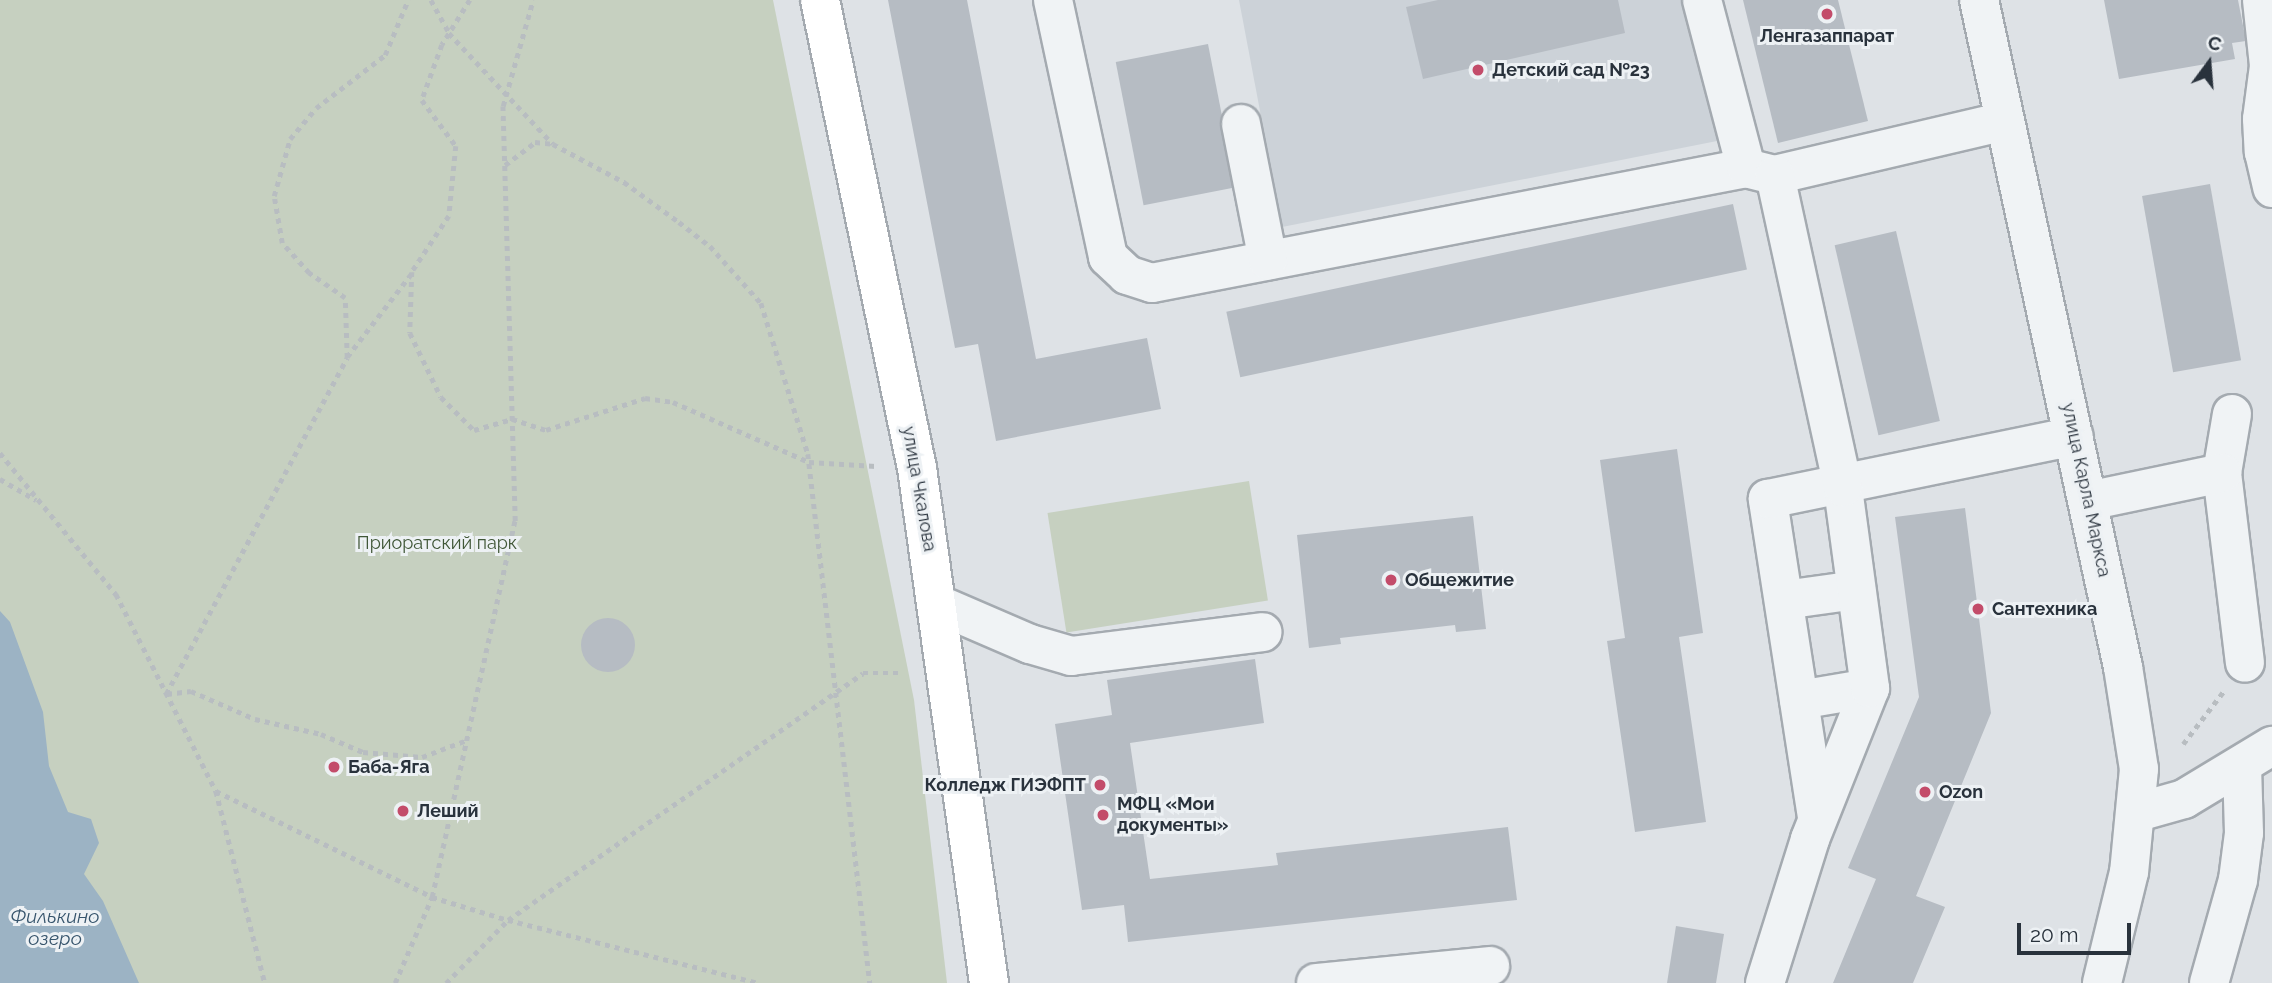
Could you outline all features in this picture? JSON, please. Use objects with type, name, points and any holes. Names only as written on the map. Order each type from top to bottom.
[{"type":"main road","name":"улица Чкалова","points":[[820,0],[917,468],[989,983]]},
{"type":"street","points":[[1053,0],[1108,257],[1127,275],[1152,282],[1760,172],[2005,121]]},
{"type":"street","points":[[1702,0],[1760,172],[1843,487],[1870,688],[1818,819],[1765,983]]},
{"type":"street","name":"улица Карла Маркса","points":[[1979,0],[2088,502],[2139,769],[2138,813],[2129,873],[2102,983]]},
{"type":"street","points":[[2262,0],[2269,66],[2262,130],[2272,188]]},
{"type":"street","points":[[1241,124],[1268,260]]},
{"type":"street","points":[[2232,414],[2222,473],[2245,663]]},
{"type":"street","points":[[1818,819],[1768,499],[1843,487],[2074,436]]},
{"type":"street","points":[[2088,502],[2222,473]]},
{"type":"street","points":[[1784,600],[1856,590]]},
{"type":"street","points":[[937,604],[1030,644],[1071,656],[1262,632]]},
{"type":"street","points":[[1799,699],[1870,688]]},
{"type":"street","points":[[2138,813],[2184,799],[2257,757]]},
{"type":"street","points":[[2209,983],[2238,880],[2257,757]]},
{"type":"street","points":[[1315,983],[1490,966]]},
{"type":"path","points":[[347,358],[345,298],[309,273],[282,243],[274,196],[290,139],[316,108],[385,55],[408,0]]},
{"type":"path","points":[[431,0],[449,33],[508,91],[553,144],[624,182],[679,222],[710,246],[761,303],[809,462],[838,690],[870,983]]},
{"type":"path","points":[[166,694],[347,358],[412,272],[449,216],[456,146],[422,100],[449,33],[470,0]]},
{"type":"path","points":[[395,983],[432,897],[515,521],[503,106],[533,0]]},
{"type":"path","points":[[505,165],[535,142],[553,144]]},
{"type":"path","points":[[412,272],[411,333],[441,397],[474,430],[512,419],[546,430],[645,398],[673,402],[809,462],[917,468]]},
{"type":"path","points":[[0,453],[116,594],[216,791],[265,983]]},
{"type":"path","points":[[0,479],[40,502]]},
{"type":"path","points":[[2183,744],[2245,663]]},
{"type":"path","points":[[446,983],[508,920],[863,673],[902,673]]},
{"type":"path","points":[[166,694],[191,691],[255,719],[321,734],[363,752],[422,757],[467,740]]},
{"type":"path","points":[[216,791],[432,897],[508,920],[759,983]]},
{"type":"shaded area","name":"Детский сад №23","points":[[1239,0],[1686,0],[1722,140],[1282,227]]},
{"type":"green space","name":"Приоратский парк","points":[[0,0],[773,0],[914,700],[947,983],[0,983]]},
{"type":"green space","points":[[1249,481],[1268,601],[1066,632],[1048,513]]},
{"type":"water","name":"Филькино озеро","points":[[0,611],[10,622],[43,712],[49,766],[68,812],[91,819],[99,843],[84,874],[103,901],[139,983],[0,983]]},
{"type":"building","points":[[888,0],[967,0],[1036,359],[1147,338],[1161,409],[996,441],[978,344],[955,348]]},
{"type":"building","points":[[1438,0],[1618,0],[1625,33],[1423,79],[1406,7]]},
{"type":"building","points":[[1743,0],[1838,0],[1868,121],[1778,143]]},
{"type":"building","points":[[2104,0],[2238,0],[2246,41],[2232,43],[2235,59],[2119,79]]},
{"type":"building","points":[[1208,44],[1236,187],[1144,205],[1116,62]]},
{"type":"building","points":[[2210,184],[2241,360],[2173,372],[2142,196]]},
{"type":"building","points":[[1733,204],[1747,270],[1240,377],[1226,312]]},
{"type":"building","points":[[1896,231],[1940,421],[1878,435],[1835,245]]},
{"type":"building","points":[[1677,449],[1703,633],[1679,637],[1706,822],[1635,832],[1607,641],[1625,638],[1600,460]]},
{"type":"building","points":[[1965,508],[1991,713],[1916,896],[1945,907],[1913,983],[1833,983],[1876,879],[1848,868],[1919,697],[1895,517]]},
{"type":"building","name":"Общежитие","points":[[1473,516],[1486,629],[1456,632],[1455,625],[1340,638],[1341,644],[1309,648],[1297,535]]},
{"type":"building","points":[[608,618],[627,626],[635,645],[627,664],[608,672],[589,664],[581,645],[589,626]]},
{"type":"building","name":"Колледж ГИЭФПТ","points":[[1255,659],[1264,723],[1130,743],[1150,879],[1278,865],[1276,853],[1508,827],[1517,900],[1128,942],[1124,905],[1082,910],[1055,724],[1112,715],[1107,680]]},
{"type":"building","points":[[1676,926],[1724,934],[1716,983],[1667,983]]},
{"type":"place","name":"Ленгазаппарат","points":[[1827,14]]},
{"type":"place","name":"Детский сад №23","points":[[1478,70]]},
{"type":"place","name":"Общежитие","points":[[1391,580]]},
{"type":"place","name":"Сантехника","points":[[1978,609]]},
{"type":"place","name":"Баба-Яга","points":[[334,767]]},
{"type":"place","name":"Колледж ГИЭФПТ","points":[[1100,785]]},
{"type":"place","name":"Ozon","points":[[1925,792]]},
{"type":"place","name":"Леший","points":[[403,811]]},
{"type":"place","name":"МФЦ «Мои документы»","points":[[1103,815]]}]
